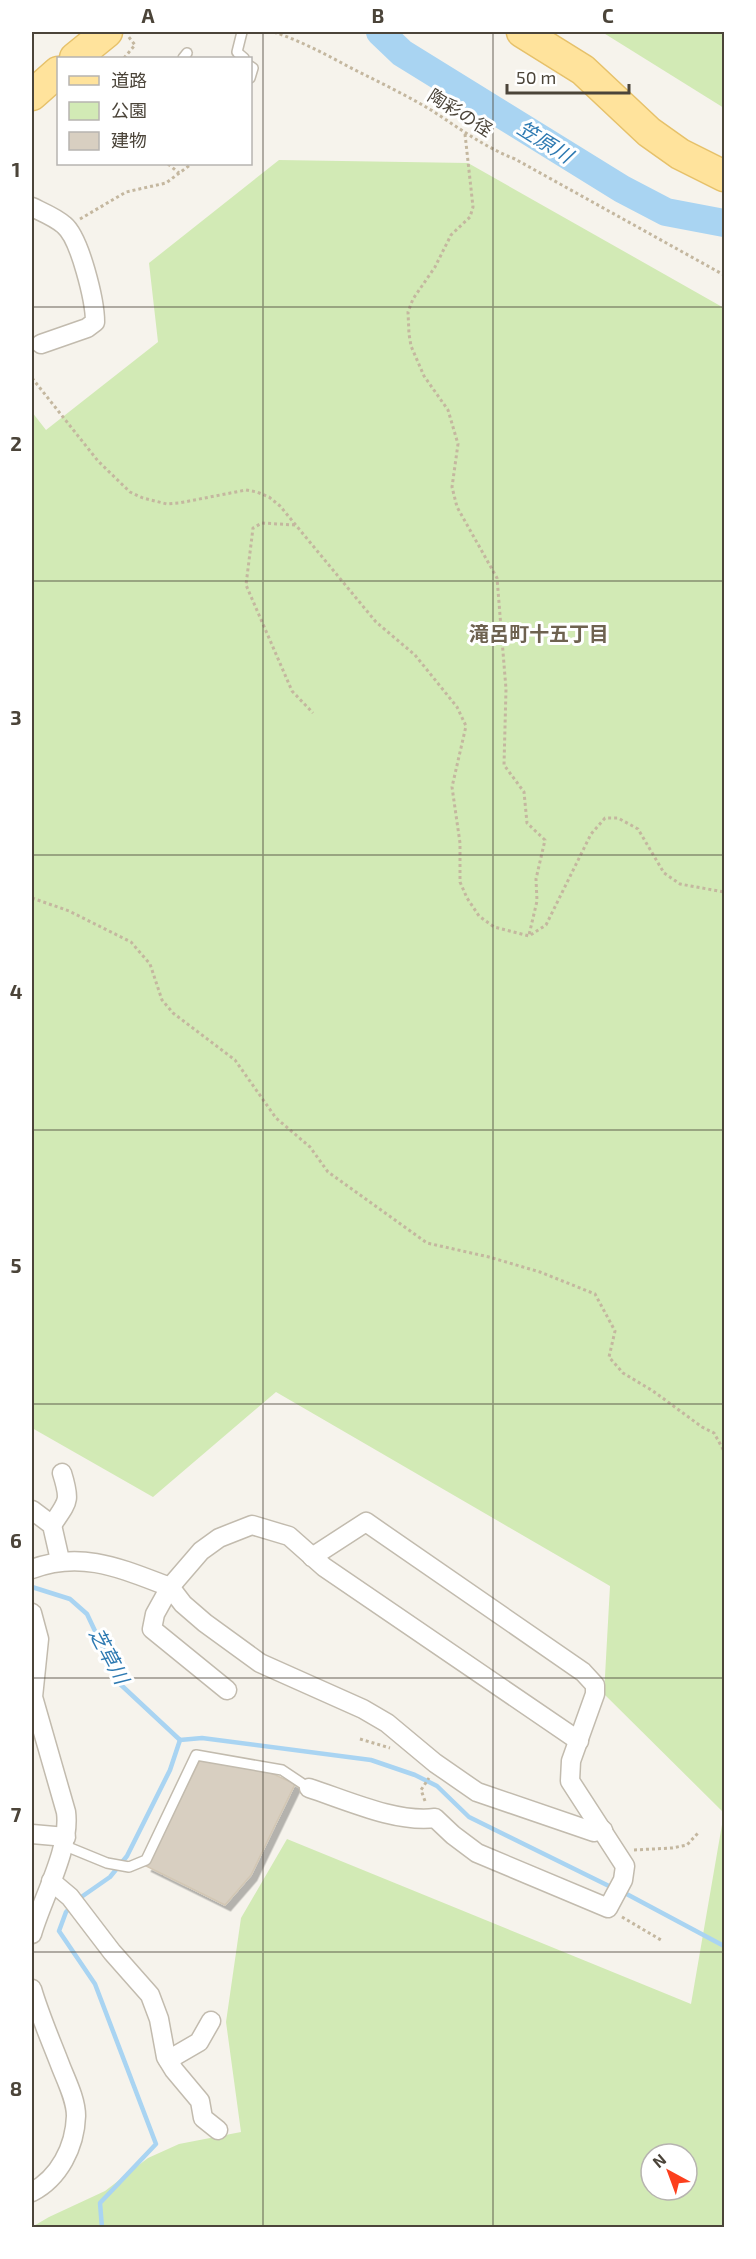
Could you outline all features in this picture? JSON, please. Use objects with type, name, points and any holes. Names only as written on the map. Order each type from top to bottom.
[{"type":"main road","points":[[522,32],[583,70],[650,132],[680,154],[724,176]]},
{"type":"main road","points":[[77,57],[117,33]]},
{"type":"main road","points":[[32,95],[57,73]]},
{"type":"street","points":[[32,207],[64,225],[72,235],[86,272],[96,322],[87,328],[41,344]]},
{"type":"street","points":[[52,1525],[67,1503],[68,1493],[62,1473]]},
{"type":"street","points":[[32,1510],[52,1525],[60,1560]]},
{"type":"street","points":[[309,1788],[409,1818],[419,1820],[435,1818],[477,1853],[609,1905],[623,1880],[625,1866],[570,1781],[571,1761],[595,1694],[595,1685],[583,1671],[366,1522],[312,1557]]},
{"type":"street","points":[[227,1690],[152,1629],[155,1614],[170,1587],[201,1551],[219,1538],[252,1525],[289,1536],[312,1557],[579,1741]]},
{"type":"street","points":[[32,1569],[60,1560],[111,1565],[170,1587],[183,1604],[198,1617],[260,1663],[363,1709],[387,1723],[435,1763],[477,1791],[594,1832],[603,1830]]},
{"type":"street","points":[[32,1934],[68,1824],[33,1697],[39,1639],[33,1624]]},
{"type":"street","points":[[32,1834],[64,1841]]},
{"type":"street","points":[[51,1881],[75,1903],[112,1952],[150,1995],[159,2019],[168,2060],[200,2101],[203,2118],[218,2130]]},
{"type":"street","points":[[32,1989],[69,2086],[76,2115],[62,2167],[43,2186],[32,2192]]},
{"type":"street","points":[[168,2060],[199,2042],[211,2021]]},
{"type":"lane","points":[[242,32],[237,52],[242,57]]},
{"type":"lane","points":[[64,1841],[107,1863],[129,1867],[146,1860],[196,1755],[282,1770],[309,1788]]},
{"type":"path","name":"陶彩の径","points":[[274,32],[290,37],[377,81],[430,110],[465,134],[515,159],[724,275]]},
{"type":"path","points":[[117,33],[135,45],[125,57]]},
{"type":"path","points":[[465,134],[473,207],[470,217],[451,235],[435,267],[413,299],[408,312],[408,334],[424,376],[448,410],[458,444],[452,487],[457,507],[497,578],[506,689],[504,765],[524,792],[527,823],[545,840],[537,879],[537,901],[529,936]]},
{"type":"path","points":[[169,165],[179,173]]},
{"type":"path","points":[[64,225],[78,220],[126,192],[166,183],[190,165]]},
{"type":"path","points":[[32,378],[82,442],[130,492],[167,504],[246,490],[269,497],[297,525],[376,622],[415,656],[458,707],[466,726],[452,787],[460,843],[460,882],[479,916],[494,927],[529,936],[546,925],[591,834],[605,818],[618,818],[638,829],[664,873],[680,884],[724,892]]},
{"type":"path","points":[[297,525],[262,523],[253,528],[246,585],[292,691],[313,713]]},
{"type":"path","points":[[32,898],[69,911],[131,942],[150,964],[162,1000],[173,1013],[235,1060],[276,1118],[310,1147],[328,1172],[427,1243],[489,1257],[540,1272],[595,1294],[615,1330],[609,1357],[623,1373],[653,1391],[702,1428],[714,1433],[724,1451]]},
{"type":"path","points":[[421,1790],[433,1772]]},
{"type":"path","points":[[620,1858],[632,1850],[687,1845],[698,1833]]},
{"type":"path","points":[[609,1905],[661,1940]]},
{"type":"green space","points":[[602,32],[724,32],[724,108]]},
{"type":"green space","points":[[279,160],[468,163],[724,308],[724,1813],[604,1694],[610,1586],[276,1392],[153,1497],[32,1428],[32,412],[46,430],[158,342],[149,263]]},
{"type":"green space","points":[[724,1813],[724,2227],[32,2227],[105,2191],[148,2158],[179,2144],[241,2132],[226,2022],[241,1918],[287,1839],[691,2004]]},
{"type":"building","points":[[200,1760],[271,1773],[295,1784],[251,1875],[225,1905],[146,1866]]},
{"type":"waterway","name":"笠原川","points":[[380,32],[402,53],[622,189],[666,212],[724,223]]},
{"type":"waterway","name":"芝草川","points":[[32,1587],[70,1599],[87,1614],[120,1684],[180,1740]]},
{"type":"waterway","points":[[180,1740],[202,1738],[371,1760],[415,1775],[437,1786],[469,1817],[613,1888]]},
{"type":"waterway","points":[[77,1900],[110,1877],[127,1856],[170,1770],[180,1740]]},
{"type":"waterway","points":[[621,1891],[724,1946]]},
{"type":"waterway","points":[[72,1906],[66,1912],[59,1931],[95,1984],[156,2144],[100,2203],[102,2228]]},
{"type":"district","name":"滝呂町十五丁目","points":[[539,634]]}]
